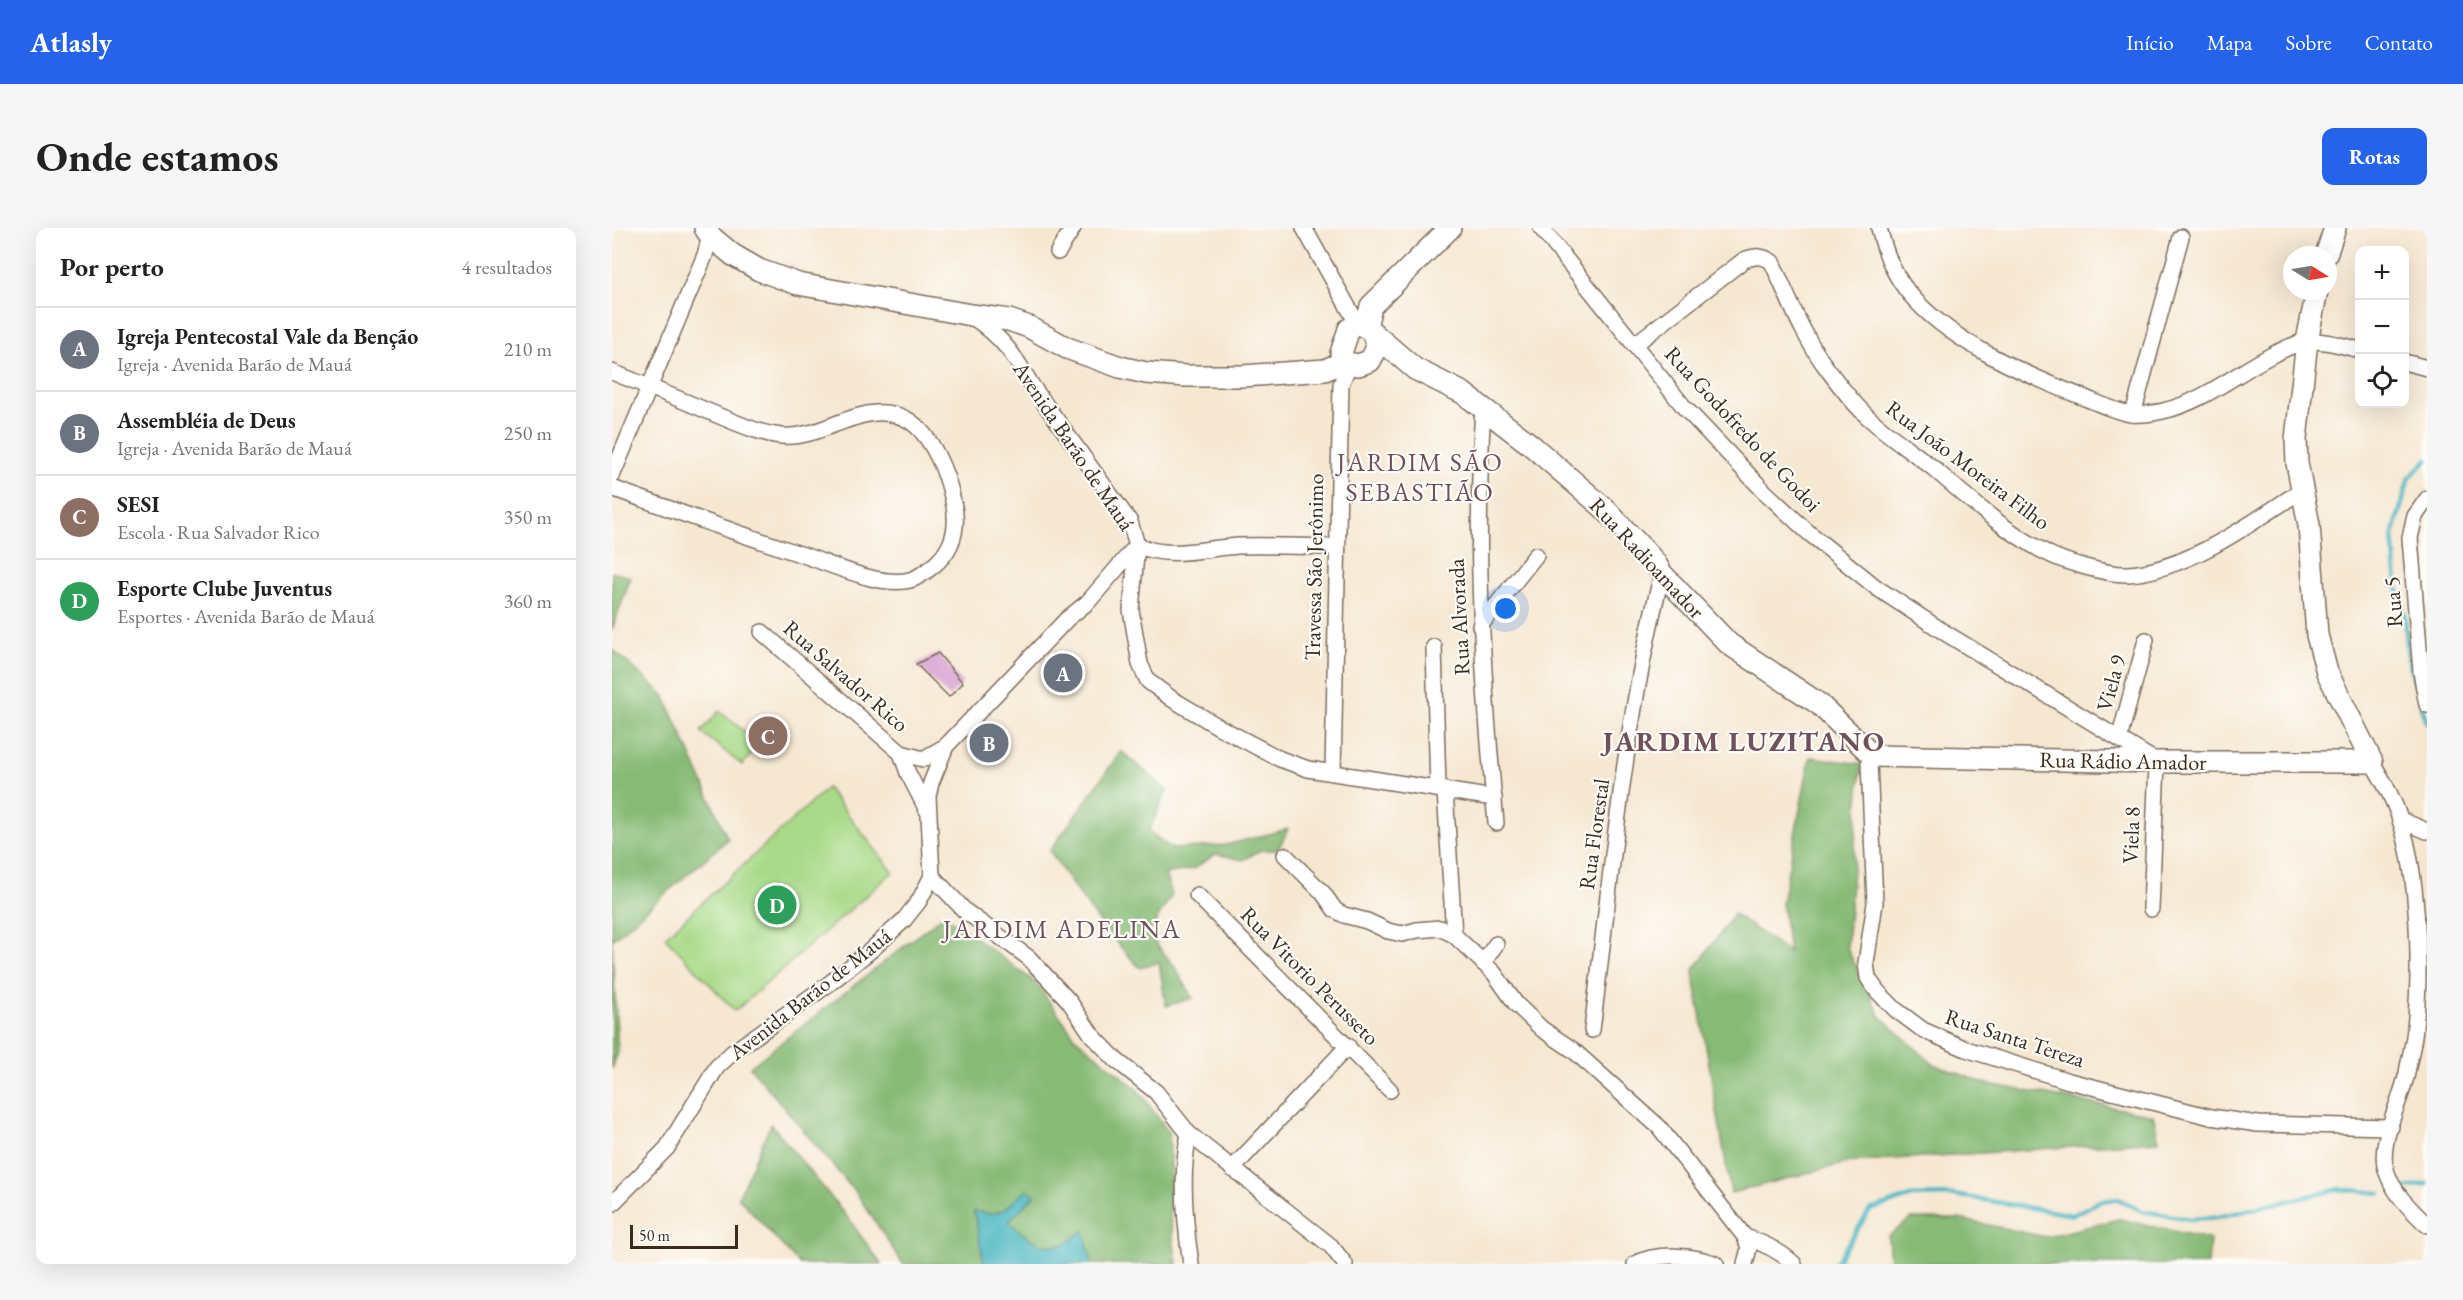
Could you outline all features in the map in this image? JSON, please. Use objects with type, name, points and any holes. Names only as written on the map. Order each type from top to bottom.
[{"type":"street","points":[[1058,252],[1072,228]]},
{"type":"street","points":[[971,315],[1009,320],[1029,327],[1067,348],[1119,367],[1146,373],[1243,376],[1325,370],[1353,364],[1374,355],[1377,348],[1366,328],[1304,228]]},
{"type":"street","points":[[1366,328],[1371,306],[1449,228]]},
{"type":"street","name":"Rua Godofredo de Godoi","points":[[1541,228],[1684,407],[1764,491],[1809,532],[1877,588],[1947,634],[2157,762]]},
{"type":"street","points":[[1879,228],[1893,271],[1915,299],[1938,322],[1970,342],[2059,387],[2110,408],[2133,414],[2162,411],[2184,404],[2259,361],[2307,341],[2355,349]]},
{"type":"street","points":[[2329,246],[2335,228]]},
{"type":"street","points":[[612,476],[705,255],[708,232]]},
{"type":"street","name":"Avenida Barão de Mauá","points":[[612,1204],[667,1148],[717,1067],[733,1052],[830,984],[904,920],[932,876],[930,826],[927,811],[931,783],[946,746],[1067,620],[1088,602],[1137,546],[1130,522],[996,333],[971,315],[798,284],[759,270],[733,255],[708,232]]},
{"type":"street","points":[[2133,414],[2181,237]]},
{"type":"street","name":"Rua João Moreira Filho","points":[[1634,345],[1744,260],[1755,256],[1765,257],[1772,262],[1803,333],[1828,370],[1868,418],[1999,522],[2046,552],[2062,559],[2127,574],[2150,571],[2220,542],[2302,490]]},
{"type":"street","points":[[2315,300],[2307,341],[2296,439],[2297,463],[2309,525],[2317,635],[2320,652],[2348,716],[2390,793],[2401,820],[2408,851],[2415,902],[2417,978],[2415,1029],[2406,1077],[2385,1147],[2385,1165],[2390,1180],[2404,1203],[2427,1225]]},
{"type":"street","points":[[1353,364],[1341,353],[1344,339],[1349,329],[1366,328]]},
{"type":"street","name":"Rua Radioamador","points":[[1366,328],[1415,369],[1439,379],[1483,408],[1605,509],[1654,561],[1662,574],[1729,644],[1819,704],[1873,756]]},
{"type":"street","points":[[2409,363],[2427,368]]},
{"type":"street","name":"Rua Radioamador","points":[[1353,364],[1415,369]]},
{"type":"street","name":"Travessa São Jerônimo","points":[[1333,772],[1341,384],[1353,364]]},
{"type":"street","points":[[612,372],[734,421],[780,436],[798,436],[874,412],[891,414],[909,420],[920,431],[941,461],[956,516],[956,531],[951,546],[943,558],[926,571],[910,580],[889,580],[867,576],[802,555],[612,488]]},
{"type":"street","name":"Rua Alvorada","points":[[1483,408],[1478,521],[1480,626],[1496,824]]},
{"type":"street","name":"Rua 5","points":[[2427,499],[2415,516],[2410,538],[2422,615],[2421,672],[2427,705]]},
{"type":"street","points":[[1336,547],[1238,546],[1165,553],[1148,551],[1137,546],[1131,610],[1140,664],[1148,681],[1172,699],[1219,727],[1280,759],[1308,769],[1494,798]]},
{"type":"street","points":[[1480,626],[1536,555]]},
{"type":"street","name":"Rua Florestal","points":[[1592,1030],[1618,821],[1643,661],[1662,574]]},
{"type":"street","name":"Rua Salvador Rico","points":[[762,632],[901,753],[923,759],[946,746]]},
{"type":"street","name":"Viela 9","points":[[2105,762],[2111,752],[2113,735],[2146,640]]},
{"type":"street","points":[[1434,647],[1441,789],[1454,935]]},
{"type":"street","name":"Rua Salvador Rico","points":[[901,753],[927,811]]},
{"type":"street","name":"Rua Rádio Amador","points":[[1873,756],[2105,762],[2372,762]]},
{"type":"street","name":"Rua Santa Tereza","points":[[1873,756],[1869,762],[1875,903],[1866,963],[1868,978],[1876,991],[1896,1010],[1923,1030],[1966,1048],[2069,1080],[2211,1117],[2258,1124],[2391,1127]]},
{"type":"street","name":"Viela 8","points":[[2151,909],[2157,762]]},
{"type":"street","points":[[2401,820],[2427,831]]},
{"type":"street","points":[[1285,855],[1323,893],[1335,910],[1344,915],[1402,934],[1440,928],[1454,935],[1494,973],[1516,1004],[1542,1029],[1573,1050],[1659,1127],[1745,1237],[1749,1248],[1745,1264]]},
{"type":"street","points":[[932,876],[965,911],[1029,958],[1069,1001],[1092,1035],[1116,1060],[1156,1092],[1189,1134],[1331,1246],[1345,1264]]},
{"type":"street","name":"Rua Vitorio Perusseto","points":[[1197,895],[1390,1090]]},
{"type":"street","points":[[1483,963],[1496,944]]},
{"type":"street","points":[[1232,1169],[1348,1046]]},
{"type":"street","points":[[1189,1134],[1185,1150],[1186,1229],[1191,1264]]},
{"type":"street","points":[[1745,1237],[1764,1243],[1785,1255],[1794,1264]]},
{"type":"street","points":[[1635,1264],[1659,1258],[1677,1257],[1703,1259],[1716,1264]]},
{"type":"green space","points":[[612,572],[631,577],[612,630]]},
{"type":"green space","points":[[612,649],[664,695],[728,839],[612,940]]},
{"type":"green space","points":[[719,711],[760,744],[742,765],[701,732]]},
{"type":"green space","points":[[1121,751],[1167,790],[1149,831],[1172,849],[1226,845],[1288,829],[1278,850],[1261,850],[1243,860],[1216,854],[1193,869],[1165,874],[1172,895],[1148,934],[1174,966],[1193,998],[1166,1006],[1159,962],[1140,968],[1092,912],[1050,851]]},
{"type":"green space","points":[[1810,757],[1861,764],[1847,948],[1880,1016],[1933,1064],[1984,1083],[2153,1115],[2159,1141],[1850,1162],[1731,1193],[1693,971],[1734,914],[1789,952],[1782,903]]},
{"type":"green space","points":[[827,788],[893,872],[735,1011],[665,937]]},
{"type":"green space","points":[[944,915],[1035,982],[1076,1038],[1139,1091],[1169,1133],[1170,1217],[1177,1264],[903,1264],[857,1194],[750,1067]]},
{"type":"green space","points":[[612,940],[618,1053],[612,1069]]},
{"type":"green space","points":[[771,1124],[848,1218],[881,1264],[799,1264],[738,1197]]},
{"type":"green space","points":[[1911,1219],[1959,1219],[2046,1237],[2119,1219],[2210,1239],[2208,1264],[1890,1264],[1888,1236]]},
{"type":"water","points":[[1027,1189],[1035,1195],[1009,1221],[1027,1237],[1049,1246],[1064,1244],[1084,1231],[1092,1264],[984,1264],[974,1211],[992,1213],[1004,1210]]},
{"type":"building","points":[[938,653],[963,683],[949,697],[916,664]]},
{"type":"building","points":[[1053,654],[1073,671],[1064,679],[1043,663]]},
{"type":"building","points":[[981,725],[1007,746],[997,760],[971,741]]},
{"type":"waterway","points":[[2417,691],[2408,658],[2405,617],[2397,585],[2393,535],[2409,478],[2427,460]]},
{"type":"waterway","points":[[2422,708],[2427,724]]},
{"type":"waterway","points":[[2406,1188],[2427,1184]]},
{"type":"waterway","points":[[1835,1264],[1870,1210],[1912,1196],[1954,1195],[2073,1215],[2100,1201],[2118,1199],[2142,1211],[2191,1219],[2218,1217],[2340,1189],[2380,1193]]},
{"type":"place","name":"Igreja Pentecostal Vale da Benção","points":[[1063,673]]},
{"type":"place","name":"SESI","points":[[768,736]]},
{"type":"place","name":"Assembléia de Deus","points":[[989,743]]},
{"type":"place","name":"Esporte Clube Juventus","points":[[777,905]]},
{"type":"district","name":"JARDIM SÃO SEBASTIÃO","points":[[1420,477]]},
{"type":"district","name":"JARDIM LUZITANO","points":[[1744,741]]},
{"type":"district","name":"JARDIM ADELINA","points":[[1062,929]]}]
